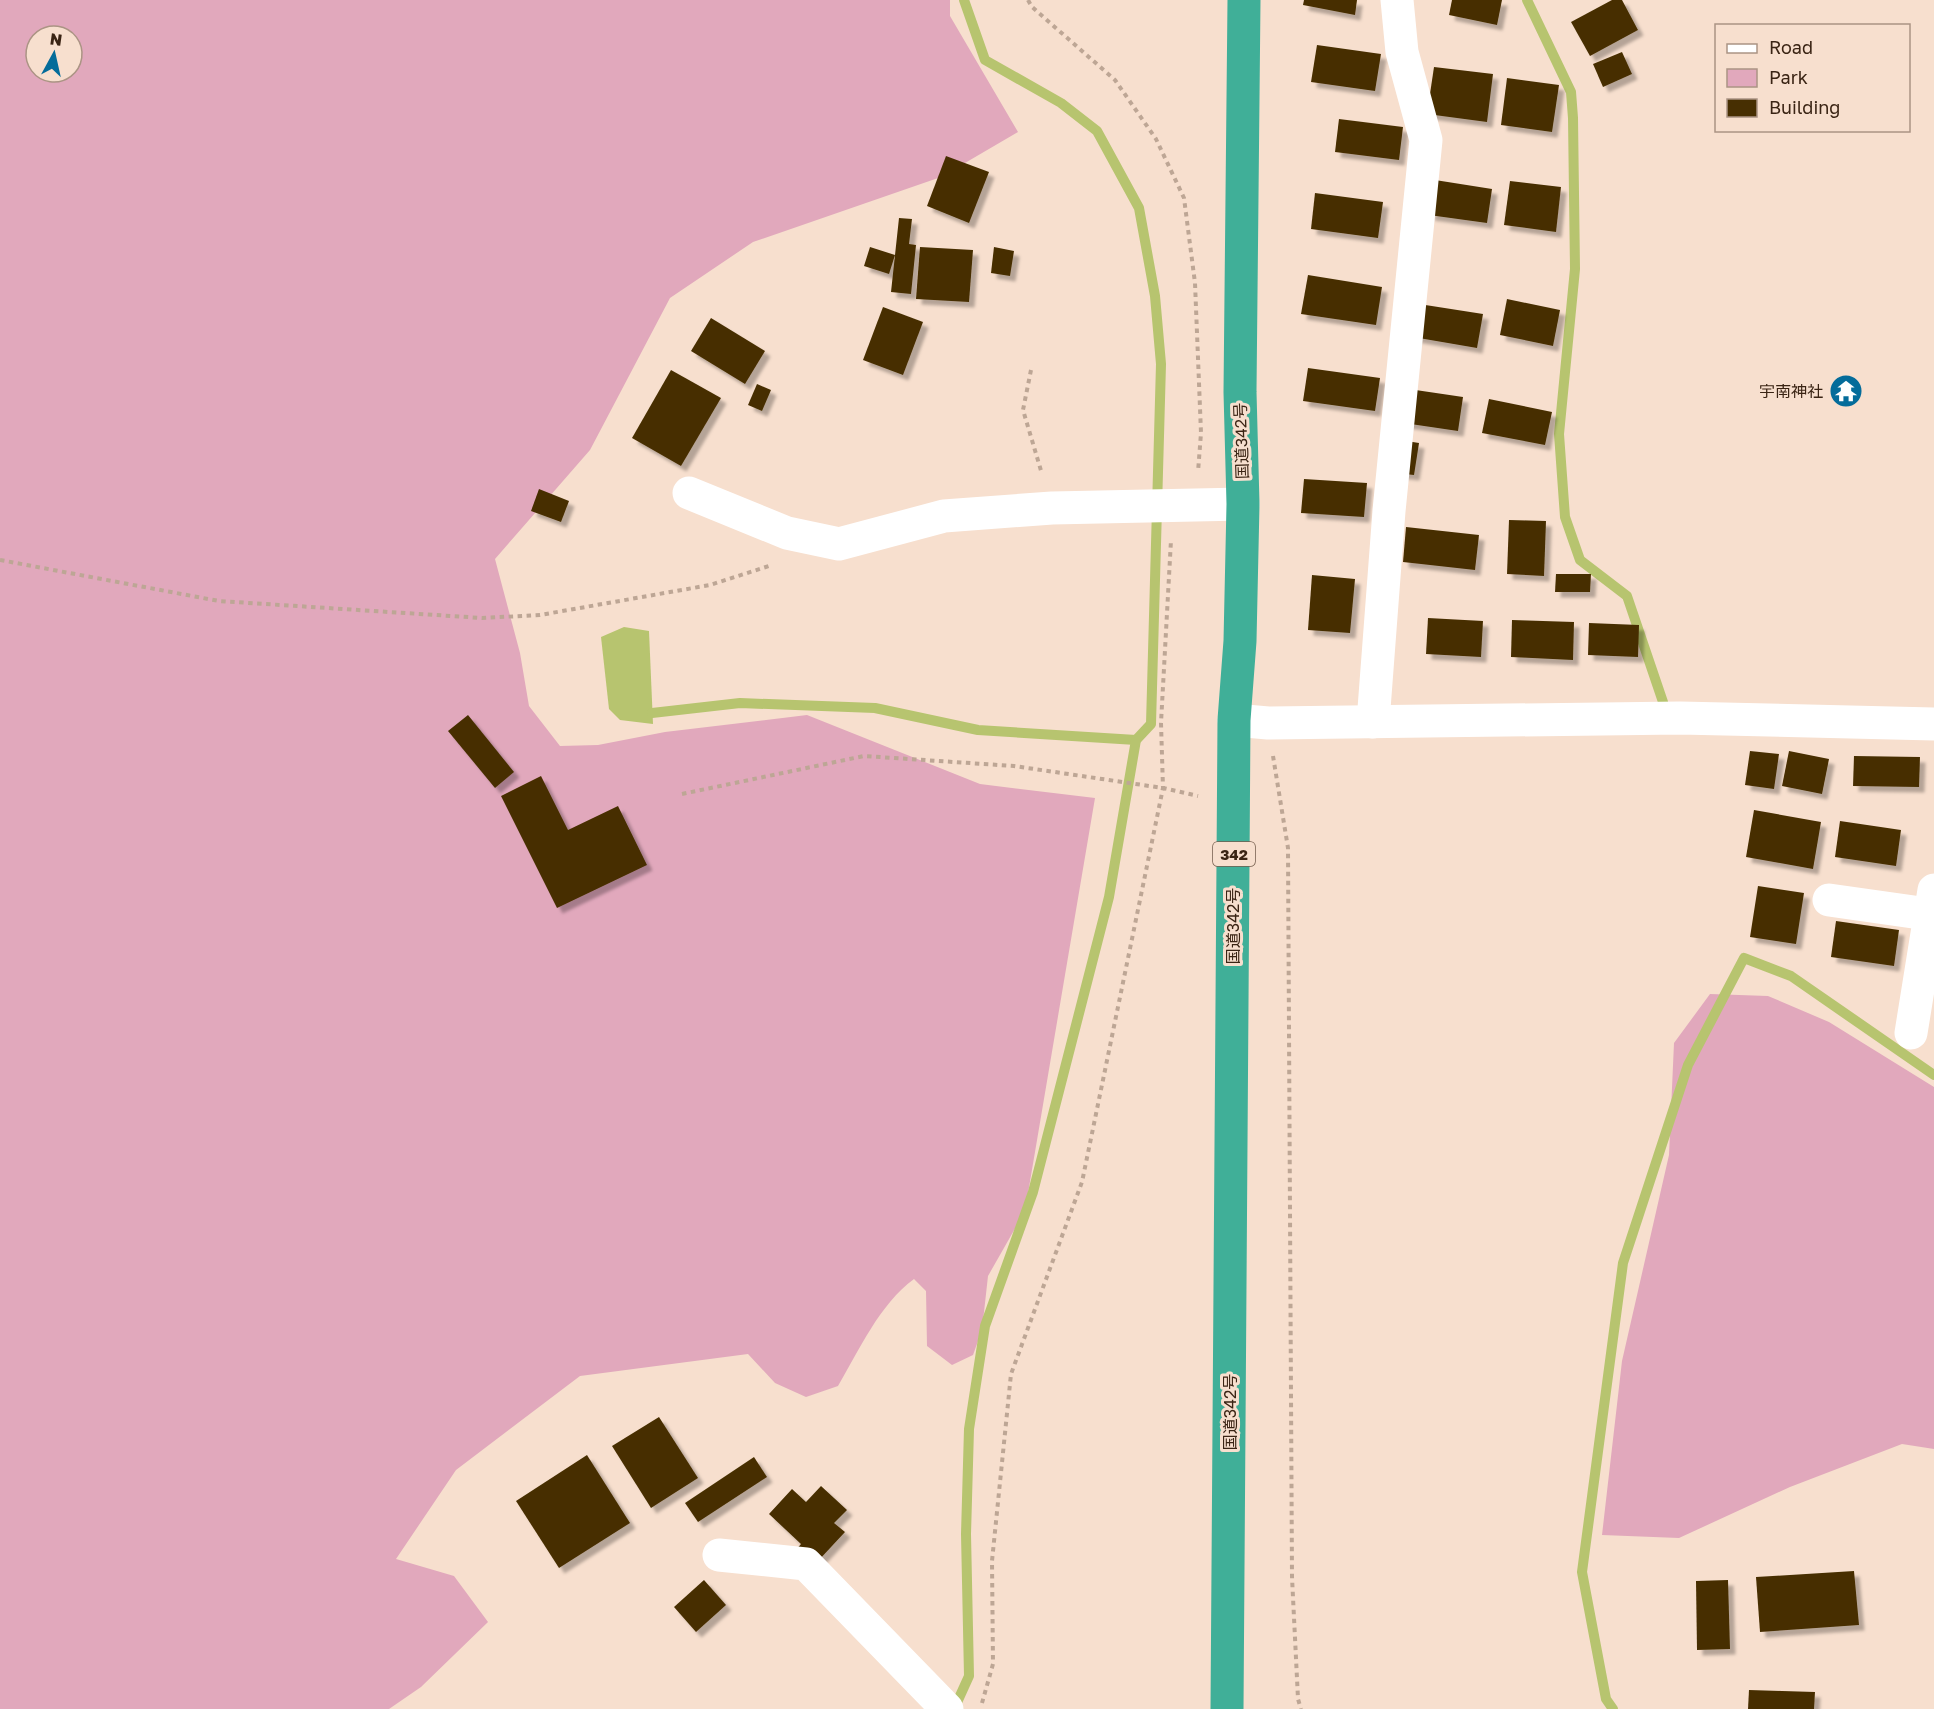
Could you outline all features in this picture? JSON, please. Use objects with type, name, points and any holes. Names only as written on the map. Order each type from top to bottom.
[{"type":"highway","name":"国道342号","points":[[1227,1709],[1234,720],[1240,641],[1243,504],[1240,392],[1244,0]]},
{"type":"street","points":[[1373,722],[1389,511],[1426,140],[1402,52],[1397,0]]},
{"type":"street","points":[[689,493],[787,533],[839,544],[944,516],[1052,508],[1243,504]]},
{"type":"street","points":[[1234,720],[1268,723],[1680,718],[1934,724]]},
{"type":"street","points":[[1829,900],[1933,906],[1911,1033]]},
{"type":"street","points":[[719,1555],[806,1564],[947,1709]]},
{"type":"path","points":[[980,1709],[993,1664],[992,1561],[1011,1374],[1082,1182],[1163,788],[1161,723],[1184,506],[1201,433],[1195,283],[1184,198],[1156,139],[1114,80],[1032,7],[1028,0]]},
{"type":"path","points":[[1031,370],[1023,410],[1052,508]]},
{"type":"path","points":[[0,560],[219,601],[482,618],[540,615],[710,585],[774,565]]},
{"type":"path","points":[[1268,723],[1288,848],[1292,1577],[1298,1698],[1301,1709]]},
{"type":"path","points":[[682,794],[864,756],[1014,766],[1163,788],[1234,803]]},
{"type":"green space","points":[[0,0],[950,0],[950,16],[1018,132],[941,177],[753,242],[670,298],[590,450],[495,559],[520,653],[529,706],[560,746],[598,745],[665,732],[807,715],[980,784],[1095,798],[1025,1211],[988,1276],[982,1330],[973,1355],[952,1365],[927,1346],[926,1291],[914,1279],[890,1301],[880,1315],[838,1386],[806,1397],[775,1383],[748,1354],[580,1376],[456,1470],[396,1559],[454,1576],[488,1622],[421,1687],[389,1709],[0,1709]]},
{"type":"green space","points":[[1710,994],[1768,996],[1829,1022],[1934,1087],[1934,1449],[1902,1444],[1790,1487],[1679,1538],[1602,1535],[1622,1361],[1669,1155],[1674,1043]]},
{"type":"shaded area","points":[[624,627],[649,631],[653,724],[620,720],[609,709],[601,637]]},
{"type":"building","points":[[1304,0],[1357,0],[1355,15],[1303,5]]},
{"type":"building","points":[[1452,0],[1502,0],[1497,25],[1449,15]]},
{"type":"building","points":[[1612,0],[1622,0],[1638,30],[1590,56],[1571,22]]},
{"type":"building","points":[[1317,45],[1381,54],[1375,91],[1311,82]]},
{"type":"building","points":[[1622,52],[1632,74],[1603,87],[1593,64]]},
{"type":"building","points":[[1434,67],[1493,74],[1487,122],[1427,114]]},
{"type":"building","points":[[1507,78],[1559,85],[1552,132],[1501,125]]},
{"type":"building","points":[[1339,119],[1403,127],[1399,160],[1335,152]]},
{"type":"building","points":[[946,156],[989,172],[969,223],[927,206]]},
{"type":"building","points":[[1435,180],[1492,189],[1487,223],[1429,215]]},
{"type":"building","points":[[1510,181],[1561,187],[1556,232],[1504,225]]},
{"type":"building","points":[[1315,193],[1383,202],[1378,238],[1311,229]]},
{"type":"building","points":[[899,218],[912,219],[909,244],[916,245],[911,294],[891,292]]},
{"type":"building","points":[[870,247],[895,255],[889,274],[864,266]]},
{"type":"building","points":[[920,247],[973,250],[969,302],[916,299]]},
{"type":"building","points":[[994,247],[1014,251],[1010,276],[991,273]]},
{"type":"building","points":[[1308,275],[1382,287],[1376,325],[1301,314]]},
{"type":"building","points":[[1507,299],[1560,310],[1553,346],[1500,335]]},
{"type":"building","points":[[1419,304],[1483,314],[1477,348],[1413,337]]},
{"type":"building","points":[[883,307],[923,322],[903,375],[863,360]]},
{"type":"building","points":[[711,318],[765,351],[745,384],[691,351]]},
{"type":"building","points":[[1308,368],[1380,378],[1375,411],[1303,401]]},
{"type":"building","points":[[671,370],[721,398],[681,466],[632,438]]},
{"type":"building","points":[[757,384],[771,390],[762,411],[748,405]]},
{"type":"building","points":[[1402,388],[1463,397],[1458,431],[1397,422]]},
{"type":"building","points":[[1489,399],[1552,412],[1545,445],[1482,433]]},
{"type":"building","points":[[1400,440],[1419,443],[1414,475],[1395,473]]},
{"type":"building","points":[[1304,479],[1367,483],[1364,517],[1301,513]]},
{"type":"building","points":[[539,489],[569,501],[561,522],[531,511]]},
{"type":"building","points":[[1509,520],[1546,521],[1544,576],[1507,574]]},
{"type":"building","points":[[1406,527],[1479,535],[1475,570],[1403,562]]},
{"type":"building","points":[[1556,574],[1591,574],[1590,592],[1555,592]]},
{"type":"building","points":[[1312,575],[1355,579],[1350,633],[1308,630]]},
{"type":"building","points":[[1428,618],[1483,621],[1481,657],[1426,654]]},
{"type":"building","points":[[1512,620],[1574,622],[1573,660],[1511,657]]},
{"type":"building","points":[[1589,623],[1639,625],[1638,657],[1588,655]]},
{"type":"building","points":[[468,715],[514,772],[495,788],[448,731]]},
{"type":"building","points":[[1750,751],[1779,754],[1774,789],[1745,785]]},
{"type":"building","points":[[1789,751],[1829,759],[1822,794],[1782,786]]},
{"type":"building","points":[[1854,756],[1920,757],[1919,787],[1853,786]]},
{"type":"building","points":[[541,776],[568,830],[618,806],[647,865],[557,908],[501,796]]},
{"type":"building","points":[[1754,810],[1821,822],[1813,869],[1746,857]]},
{"type":"building","points":[[1840,821],[1901,830],[1896,866],[1835,857]]},
{"type":"building","points":[[1758,886],[1804,893],[1796,944],[1750,937]]},
{"type":"building","points":[[1836,921],[1899,930],[1894,966],[1831,957]]},
{"type":"building","points":[[659,1417],[698,1478],[651,1508],[612,1446]]},
{"type":"building","points":[[587,1455],[630,1523],[559,1568],[516,1501]]},
{"type":"building","points":[[754,1457],[767,1477],[698,1522],[685,1503]]},
{"type":"building","points":[[821,1486],[847,1510],[834,1523],[845,1532],[805,1575],[788,1559],[801,1544],[769,1514],[792,1489],[806,1502]]},
{"type":"building","points":[[1854,1571],[1859,1625],[1760,1632],[1756,1577]]},
{"type":"building","points":[[704,1580],[726,1605],[696,1632],[674,1607]]},
{"type":"building","points":[[1728,1580],[1730,1649],[1697,1650],[1696,1581]]},
{"type":"building","points":[[1749,1690],[1815,1692],[1814,1709],[1748,1709]]},
{"type":"waterway","points":[[954,1709],[969,1676],[966,1534],[969,1429],[985,1326],[1033,1192],[1109,897],[1136,740],[1151,724],[1161,364],[1155,296],[1139,208],[1097,131],[1061,103],[985,60],[964,0]]},
{"type":"waterway","points":[[1527,0],[1571,92],[1573,118],[1575,269],[1559,434],[1565,517],[1580,560],[1627,596],[1663,702]]},
{"type":"waterway","points":[[652,713],[740,703],[875,708],[978,730],[1136,740]]},
{"type":"waterway","points":[[1613,1709],[1606,1699],[1582,1572],[1623,1263],[1688,1065],[1744,958],[1791,976],[1934,1075]]},
{"type":"place","name":"宇南神社","points":[[1846,391]]}]
